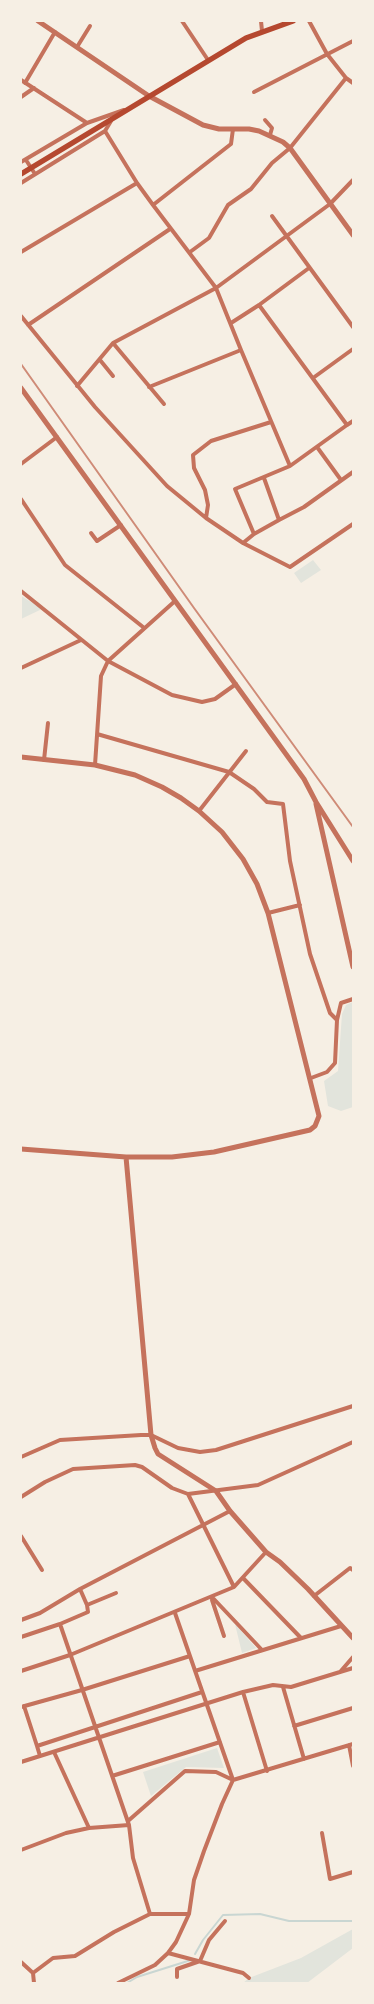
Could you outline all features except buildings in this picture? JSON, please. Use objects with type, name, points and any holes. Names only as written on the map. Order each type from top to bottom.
[{"type":"main road","points":[[21,174],[208,60],[262,31],[293,21]]},
{"type":"street","points":[[38,21],[148,96],[203,125],[215,128],[250,129],[270,134],[290,148],[353,235]]},
{"type":"street","points":[[182,21],[208,60]]},
{"type":"street","points":[[261,21],[262,31]]},
{"type":"street","points":[[309,21],[327,54],[346,78],[353,83]]},
{"type":"street","points":[[77,47],[90,26]]},
{"type":"street","points":[[54,32],[23,81],[87,123]]},
{"type":"street","points":[[254,92],[353,41]]},
{"type":"street","points":[[190,252],[209,238],[228,205],[251,189],[272,163],[290,148],[346,78]]},
{"type":"street","points":[[21,97],[34,88]]},
{"type":"street","points":[[35,174],[23,161],[87,123],[127,109]]},
{"type":"street","points":[[21,183],[105,131],[115,116]]},
{"type":"street","points":[[265,120],[272,128],[270,134]]},
{"type":"street","points":[[153,205],[231,144],[233,128]]},
{"type":"street","points":[[105,131],[137,183],[170,229],[190,252],[216,288],[290,466]]},
{"type":"street","points":[[77,386],[113,343],[216,288],[330,204],[353,180]]},
{"type":"street","points":[[21,252],[137,183]]},
{"type":"street","points":[[272,216],[353,327]]},
{"type":"street","points":[[28,324],[170,229]]},
{"type":"street","points":[[231,323],[259,305],[310,268]]},
{"type":"street","points":[[259,305],[347,425]]},
{"type":"street","points":[[21,316],[77,386],[167,486],[206,518],[243,543],[290,567],[353,524]]},
{"type":"street","points":[[113,343],[164,404]]},
{"type":"street","points":[[313,378],[353,349]]},
{"type":"street","points":[[149,387],[241,350]]},
{"type":"street","points":[[100,360],[113,376]]},
{"type":"street","points":[[21,388],[304,779],[316,802],[353,861]]},
{"type":"street","points":[[254,534],[235,489],[290,466],[353,421]]},
{"type":"street","points":[[206,518],[208,506],[206,495],[194,468],[192,455],[211,442],[271,422]]},
{"type":"street","points":[[21,464],[57,437]]},
{"type":"street","points":[[316,447],[341,480]]},
{"type":"street","points":[[243,543],[254,534],[304,507],[353,472]]},
{"type":"street","points":[[264,478],[279,520]]},
{"type":"street","points":[[21,499],[65,565],[143,628]]},
{"type":"street","points":[[91,533],[97,541],[121,525]]},
{"type":"street","points":[[21,591],[108,661],[172,695],[187,700],[202,702],[215,699],[236,684]]},
{"type":"street","points":[[95,766],[102,676],[108,661],[143,628],[175,601]]},
{"type":"street","points":[[21,668],[81,640]]},
{"type":"street","points":[[44,760],[48,723]]},
{"type":"street","points":[[97,734],[229,772],[254,789],[267,802],[289,804]]},
{"type":"street","points":[[199,811],[246,751]]},
{"type":"street","points":[[21,758],[95,766],[135,775],[162,787],[199,811],[222,832],[243,859],[256,884],[268,913],[311,1078],[319,1116],[315,1126],[310,1130],[214,1152],[172,1157],[126,1157],[21,1149]]},
{"type":"street","points":[[316,802],[353,967]]},
{"type":"street","points":[[283,804],[290,861],[310,954],[330,1013],[336,1020]]},
{"type":"street","points":[[268,913],[300,905]]},
{"type":"street","points":[[311,1078],[327,1072],[335,1063],[336,1020],[341,1003],[353,999]]},
{"type":"street","points":[[126,1157],[150,1435],[158,1454],[216,1491],[230,1511],[266,1552],[280,1562],[353,1638]]},
{"type":"street","points":[[21,1457],[60,1440],[150,1435],[178,1448],[200,1452],[216,1450],[353,1406]]},
{"type":"street","points":[[21,1497],[45,1482],[73,1469],[136,1465],[142,1467],[172,1488],[188,1494],[216,1491],[258,1484],[353,1442]]},
{"type":"street","points":[[188,1494],[234,1587]]},
{"type":"street","points":[[21,1620],[40,1613],[80,1589],[204,1526],[230,1511]]},
{"type":"street","points":[[21,1536],[42,1570]]},
{"type":"street","points":[[21,1671],[70,1655],[234,1587],[266,1552]]},
{"type":"street","points":[[314,1596],[350,1568],[353,1570]]},
{"type":"street","points":[[243,1578],[301,1638]]},
{"type":"street","points":[[21,1637],[60,1624],[88,1612],[87,1605],[80,1589]]},
{"type":"street","points":[[87,1605],[116,1593]]},
{"type":"street","points":[[212,1597],[224,1636]]},
{"type":"street","points":[[212,1597],[262,1650]]},
{"type":"street","points":[[118,1983],[132,1974],[151,1967],[168,1953],[189,1914],[194,1880],[222,1804],[233,1780],[175,1612]]},
{"type":"street","points":[[60,1624],[129,1823],[133,1858],[150,1914]]},
{"type":"street","points":[[195,1671],[341,1626]]},
{"type":"street","points":[[40,1756],[22,1707],[190,1656]]},
{"type":"street","points":[[340,1672],[353,1657]]},
{"type":"street","points":[[21,1762],[243,1692],[273,1685],[283,1687],[303,1685],[353,1668]]},
{"type":"street","points":[[283,1687],[304,1759]]},
{"type":"street","points":[[37,1746],[202,1692]]},
{"type":"street","points":[[243,1692],[267,1771]]},
{"type":"street","points":[[294,1726],[353,1708]]},
{"type":"street","points":[[112,1776],[220,1742]]},
{"type":"street","points":[[21,1850],[66,1833],[89,1828],[129,1823],[185,1771],[216,1772],[233,1780],[267,1771],[351,1744],[353,1766]]},
{"type":"street","points":[[54,1752],[89,1828]]},
{"type":"street","points":[[322,1833],[330,1879],[353,1872]]},
{"type":"street","points":[[33,1973],[54,1958],[75,1956],[114,1932],[150,1914],[189,1914]]},
{"type":"street","points":[[178,1977],[177,1970],[200,1961],[209,1940],[225,1921]]},
{"type":"street","points":[[168,1953],[243,1973],[249,1978]]},
{"type":"street","points":[[21,1962],[33,1973],[34,1983]]},
{"type":"shaded area","points":[[313,560],[321,570],[301,583],[294,573]]},
{"type":"shaded area","points":[[21,596],[23,597],[42,609],[21,619]]},
{"type":"shaded area","points":[[353,1002],[353,1107],[341,1111],[328,1106],[324,1081],[338,1071],[342,1014],[346,1005]]},
{"type":"shaded area","points":[[235,1624],[256,1648],[242,1653]]},
{"type":"shaded area","points":[[217,1748],[224,1768],[186,1767],[151,1796],[143,1772]]},
{"type":"shaded area","points":[[353,1929],[353,1948],[307,1983],[243,1983],[249,1978],[301,1958]]},
{"type":"waterway","points":[[195,1954],[203,1940],[223,1915],[260,1914],[289,1921],[353,1921]]},
{"type":"waterway","points":[[127,1983],[137,1977],[191,1960]]},
{"type":"railway","points":[[21,364],[194,608],[353,827]]}]
